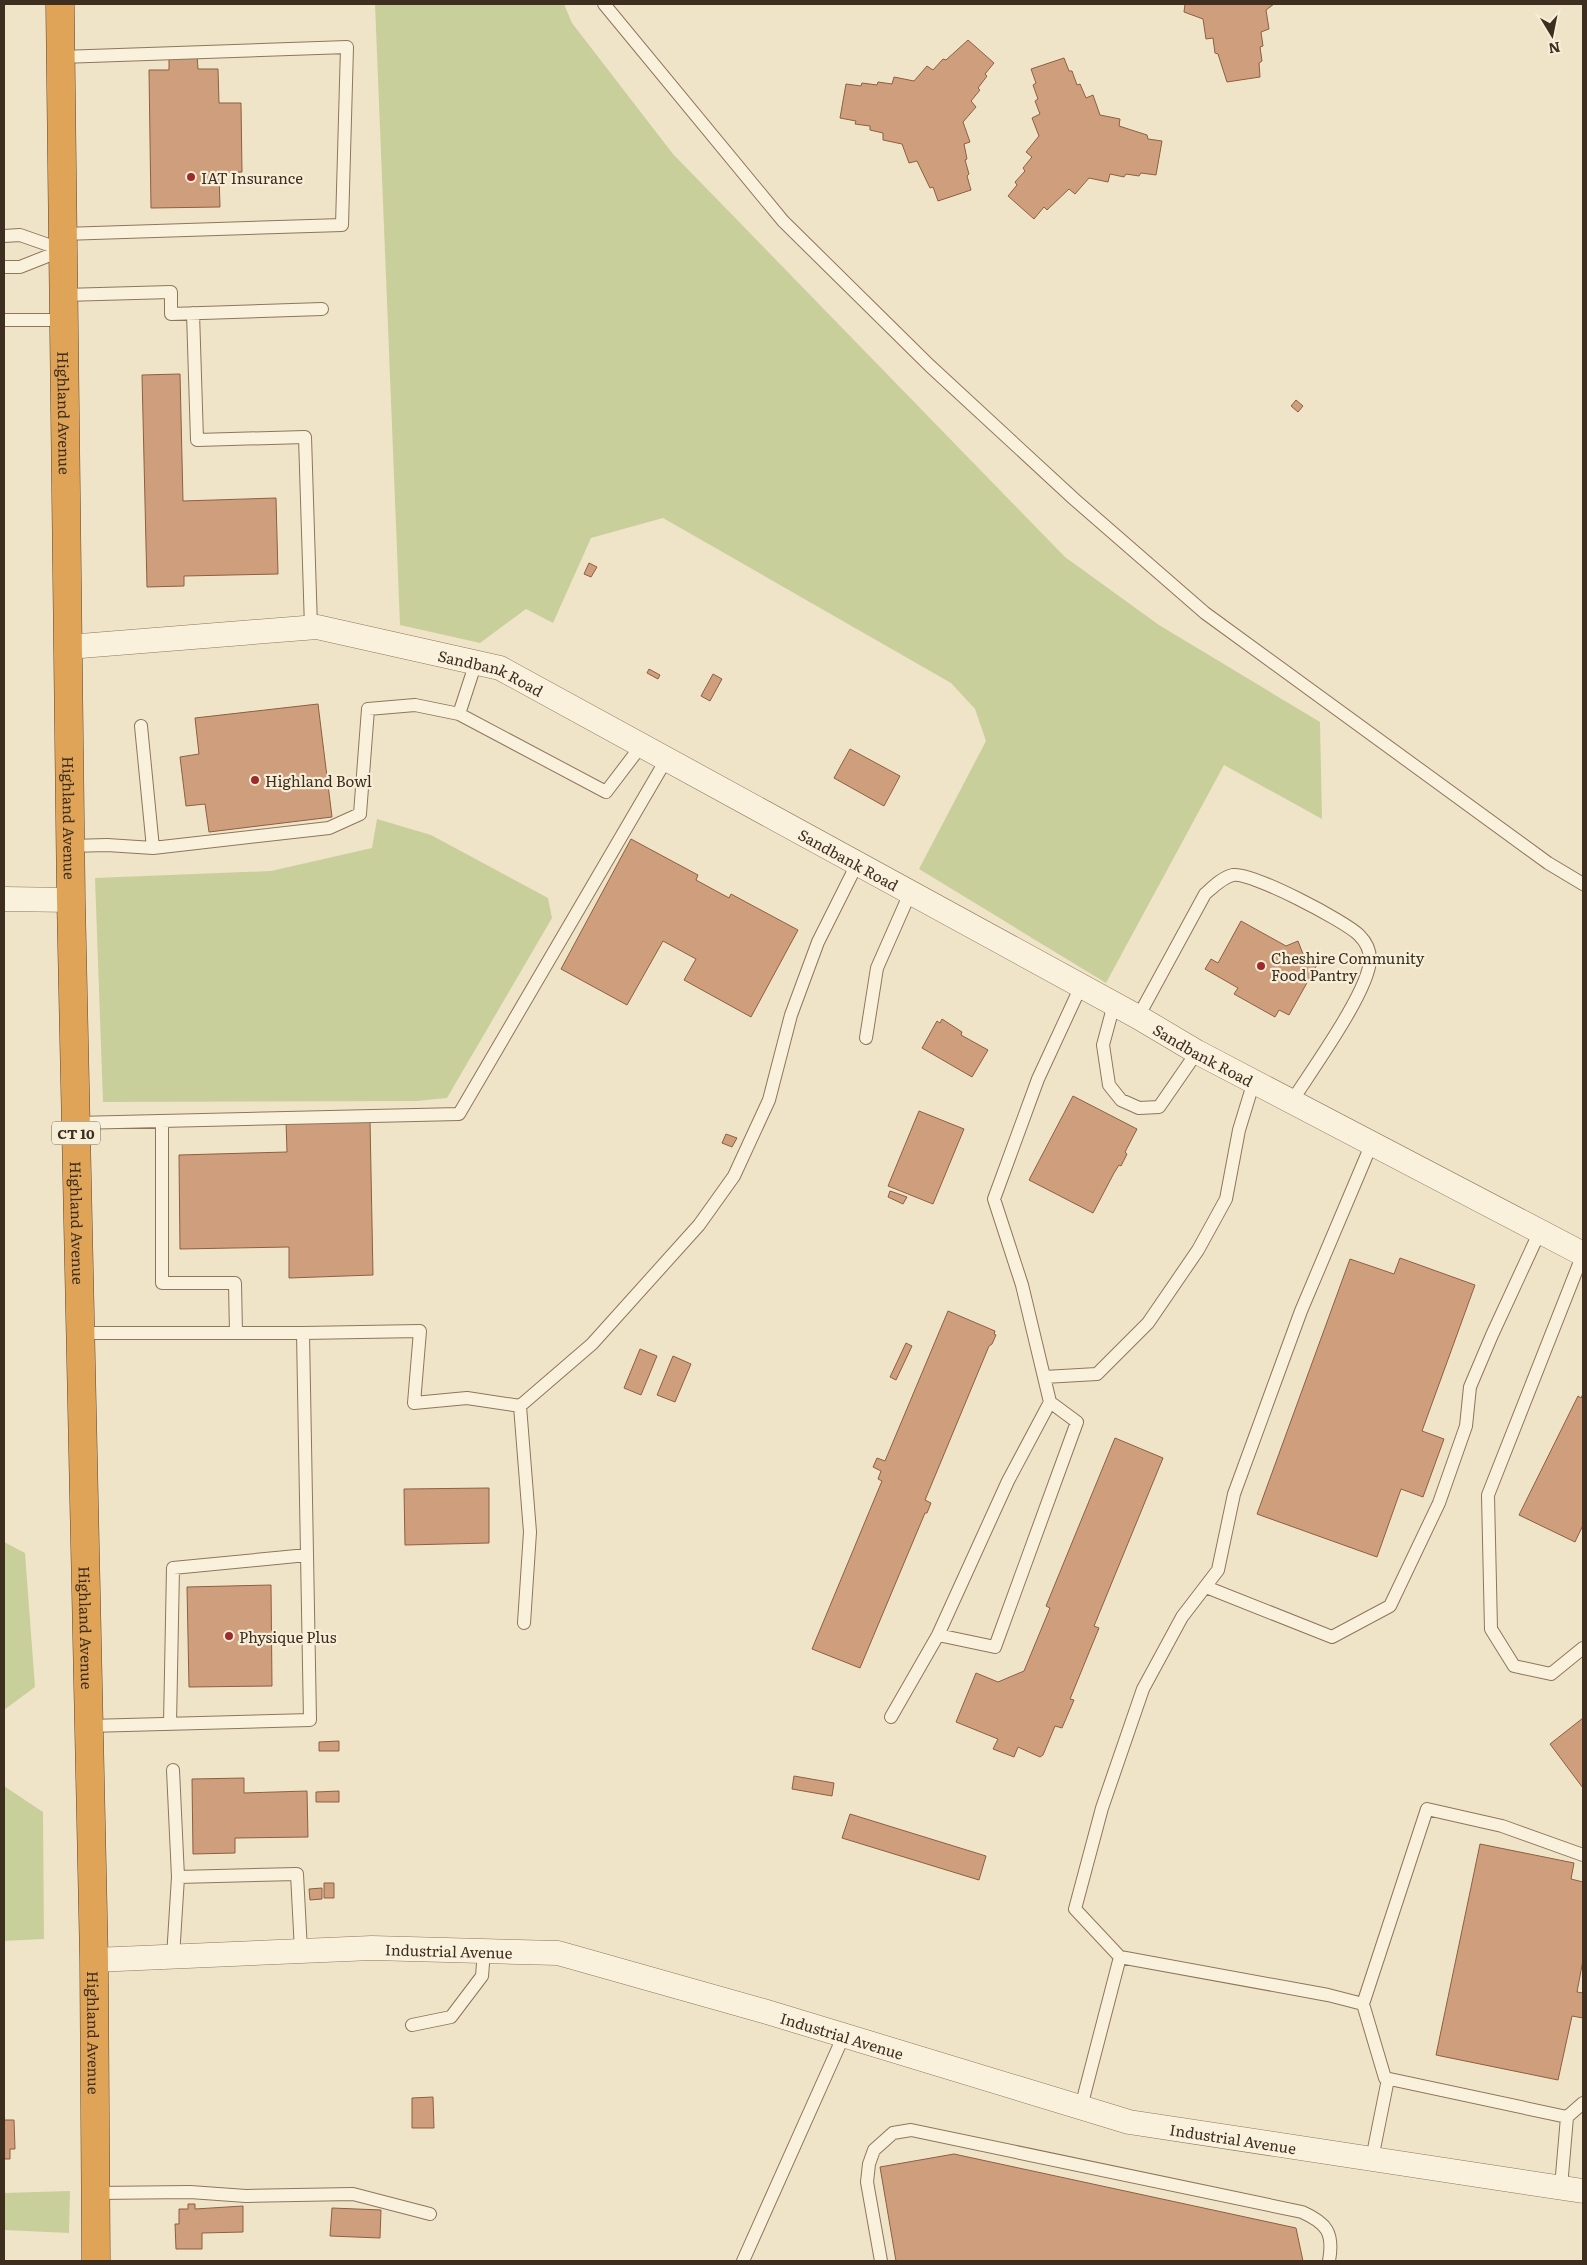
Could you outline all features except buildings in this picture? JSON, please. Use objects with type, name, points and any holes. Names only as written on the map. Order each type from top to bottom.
[{"type":"highway","name":"Highland Avenue","points":[[60,4],[70,846],[94,1960],[96,2261]]},
{"type":"street","name":"Sandbank Road","points":[[68,647],[317,627],[500,668],[1138,1017],[1197,1052],[1583,1254]]},
{"type":"street","points":[[4,899],[71,900]]},
{"type":"street","name":"Industrial Avenue","points":[[94,1960],[372,1948],[558,1953],[844,2035],[1129,2122],[1572,2189]]},
{"type":"lane","points":[[604,4],[783,221],[930,366],[1074,499],[1205,613],[1548,864],[1583,884]]},
{"type":"lane","points":[[4,236],[20,235],[63,242],[342,225],[347,47],[61,57]]},
{"type":"lane","points":[[4,267],[20,267],[63,242]]},
{"type":"lane","points":[[4,320],[64,307],[171,292],[171,314],[322,309]]},
{"type":"lane","points":[[193,313],[197,440],[305,437],[311,627]]},
{"type":"lane","points":[[459,714],[476,662]]},
{"type":"lane","points":[[70,846],[107,845],[153,848],[329,828],[360,814],[368,709],[415,705],[459,714],[606,792],[641,746]]},
{"type":"lane","points":[[141,726],[153,848]]},
{"type":"lane","points":[[76,1123],[459,1114],[666,760]]},
{"type":"lane","points":[[80,1333],[420,1331],[414,1403],[467,1398],[520,1406],[592,1344],[699,1225],[734,1176],[769,1100],[790,1015],[818,942],[857,864]]},
{"type":"lane","points":[[1138,1017],[1205,894],[1216,883],[1233,875],[1259,881],[1346,924],[1360,936],[1369,950],[1369,966],[1365,982],[1341,1024],[1292,1101]]},
{"type":"lane","points":[[866,1038],[877,968],[910,893]]},
{"type":"lane","points":[[938,1635],[994,1647],[1077,1422],[1050,1402],[1022,1285],[994,1199],[1038,1079],[1081,986]]},
{"type":"lane","points":[[1114,1004],[1103,1045],[1109,1085],[1121,1100],[1139,1108],[1159,1107],[1197,1052]]},
{"type":"lane","points":[[1044,1377],[1097,1374],[1148,1323],[1198,1250],[1226,1199],[1239,1130],[1254,1081]]},
{"type":"lane","points":[[162,1120],[162,1283],[235,1283],[236,1333]]},
{"type":"lane","points":[[1363,2004],[1328,1995],[1120,1957],[1075,1909],[1102,1808],[1143,1689],[1182,1617],[1218,1570],[1234,1494],[1301,1311],[1372,1143]]},
{"type":"lane","points":[[1206,1587],[1332,1637],[1390,1606],[1439,1503],[1466,1426],[1470,1386],[1540,1231]]},
{"type":"lane","points":[[1583,1254],[1488,1495],[1491,1629],[1514,1666],[1551,1674],[1583,1648]]},
{"type":"lane","points":[[89,1726],[310,1720],[303,1333]]},
{"type":"lane","points":[[891,1717],[938,1635],[1008,1481],[1050,1402]]},
{"type":"lane","points":[[520,1406],[530,1532],[524,1623]]},
{"type":"lane","points":[[170,1724],[173,1568],[307,1555]]},
{"type":"lane","points":[[173,1770],[178,1877],[173,1957]]},
{"type":"lane","points":[[1567,2116],[1385,2078],[1363,2004],[1427,1809],[1502,1826],[1583,1855]]},
{"type":"lane","points":[[178,1877],[297,1874],[301,1951]]},
{"type":"lane","points":[[412,2025],[451,2017],[482,1976],[484,1951]]},
{"type":"lane","points":[[1081,2107],[1120,1957]]},
{"type":"lane","points":[[743,2261],[844,2035]]},
{"type":"lane","points":[[1372,2159],[1388,2079]]},
{"type":"lane","points":[[1567,2116],[1583,2103]]},
{"type":"lane","points":[[1567,2116],[1572,2189]]},
{"type":"lane","points":[[881,2261],[867,2182],[869,2164],[874,2150],[893,2133],[911,2130],[1302,2212],[1316,2219],[1329,2232],[1331,2250],[1329,2261]]},
{"type":"lane","points":[[96,2193],[190,2192],[246,2196],[353,2194],[430,2214]]},
{"type":"green space","points":[[375,4],[564,4],[572,23],[673,154],[1065,557],[1159,625],[1320,722],[1322,819],[1224,765],[1106,983],[919,869],[986,741],[975,709],[951,683],[663,518],[591,538],[553,623],[526,609],[480,643],[400,625]]},
{"type":"green space","points":[[377,819],[431,835],[548,898],[552,918],[447,1098],[417,1101],[103,1102],[95,878],[271,871],[372,848]]},
{"type":"green space","points":[[4,1542],[25,1553],[35,1687],[4,1710]]},
{"type":"green space","points":[[4,1786],[43,1812],[44,1939],[4,1941]]},
{"type":"green space","points":[[70,2191],[69,2233],[4,2230],[4,2193]]},
{"type":"place","name":"IAT Insurance","points":[[191,177]]},
{"type":"place","name":"Highland Bowl","points":[[255,780]]},
{"type":"place","name":"Cheshire Community Food Pantry","points":[[1261,966]]},
{"type":"place","name":"Physique Plus","points":[[229,1636]]}]
